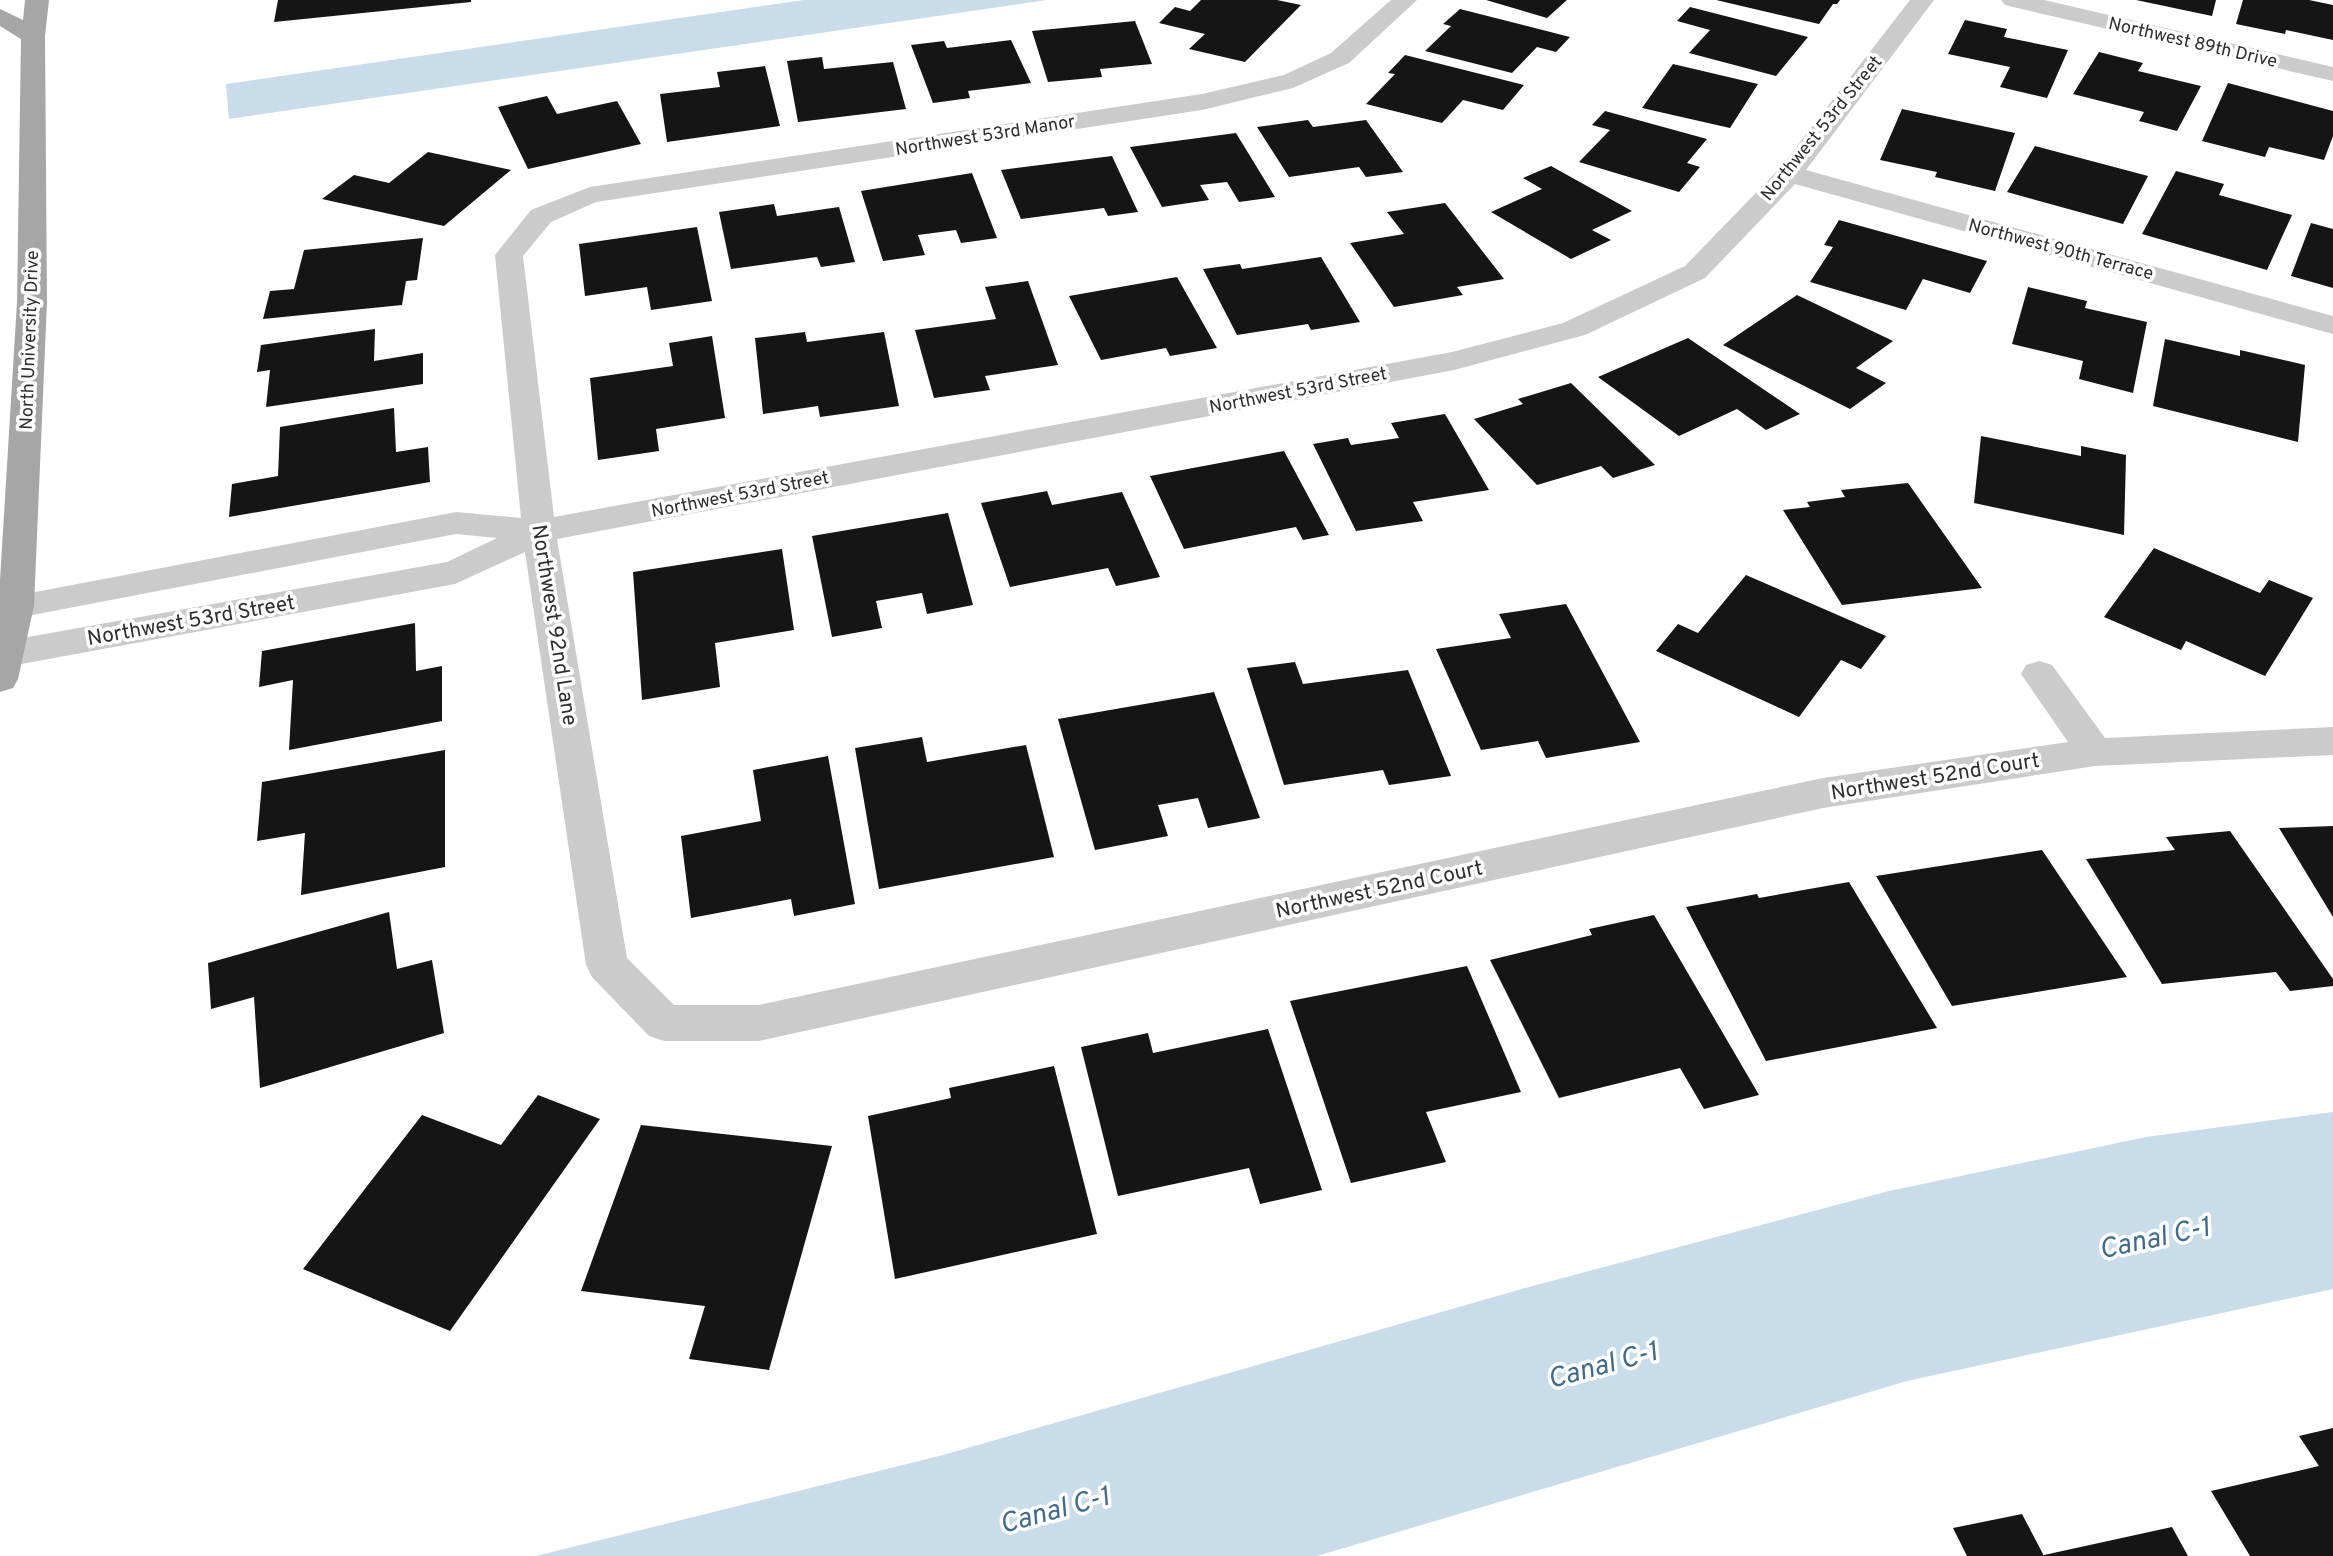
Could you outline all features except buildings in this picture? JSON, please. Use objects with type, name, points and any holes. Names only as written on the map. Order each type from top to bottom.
[{"type":"main road","name":"North University Drive","points":[[2,663],[32,302],[33,37],[37,0]]},
{"type":"main road","points":[[0,16],[33,37]]},
{"type":"street","name":"Northwest 53rd Manor","points":[[541,216],[590,195],[1202,102],[1293,80],[1340,58],[1405,0]]},
{"type":"street","name":"Northwest 53rd Street","points":[[2,663],[308,599],[456,572],[539,531],[1454,361],[1574,329],[1695,272],[1788,174],[1922,0]]},
{"type":"street","name":"Northwest 89th Drive","points":[[2013,0],[2333,74]]},
{"type":"street","name":"Northwest 90th Terrace","points":[[1788,174],[2333,325]]},
{"type":"street","name":"Northwest 92nd Lane","points":[[541,216],[509,255],[539,531],[607,965],[664,1023]]},
{"type":"street","name":"Northwest 53rd Street","points":[[8,609],[456,523],[539,531]]},
{"type":"street","points":[[305,551],[308,599]]},
{"type":"street","points":[[2039,674],[2095,752]]},
{"type":"street","name":"Northwest 52nd Court","points":[[664,1023],[759,1023],[1824,793],[2095,752],[2333,741]]},
{"type":"water","points":[[804,0],[1047,0],[229,119],[226,84]]},
{"type":"water","name":"Canal C-1","points":[[2333,1112],[2333,1289],[1907,1381],[1317,1556],[536,1556],[943,1455],[1529,1287],[1889,1191],[2146,1137]]}]
